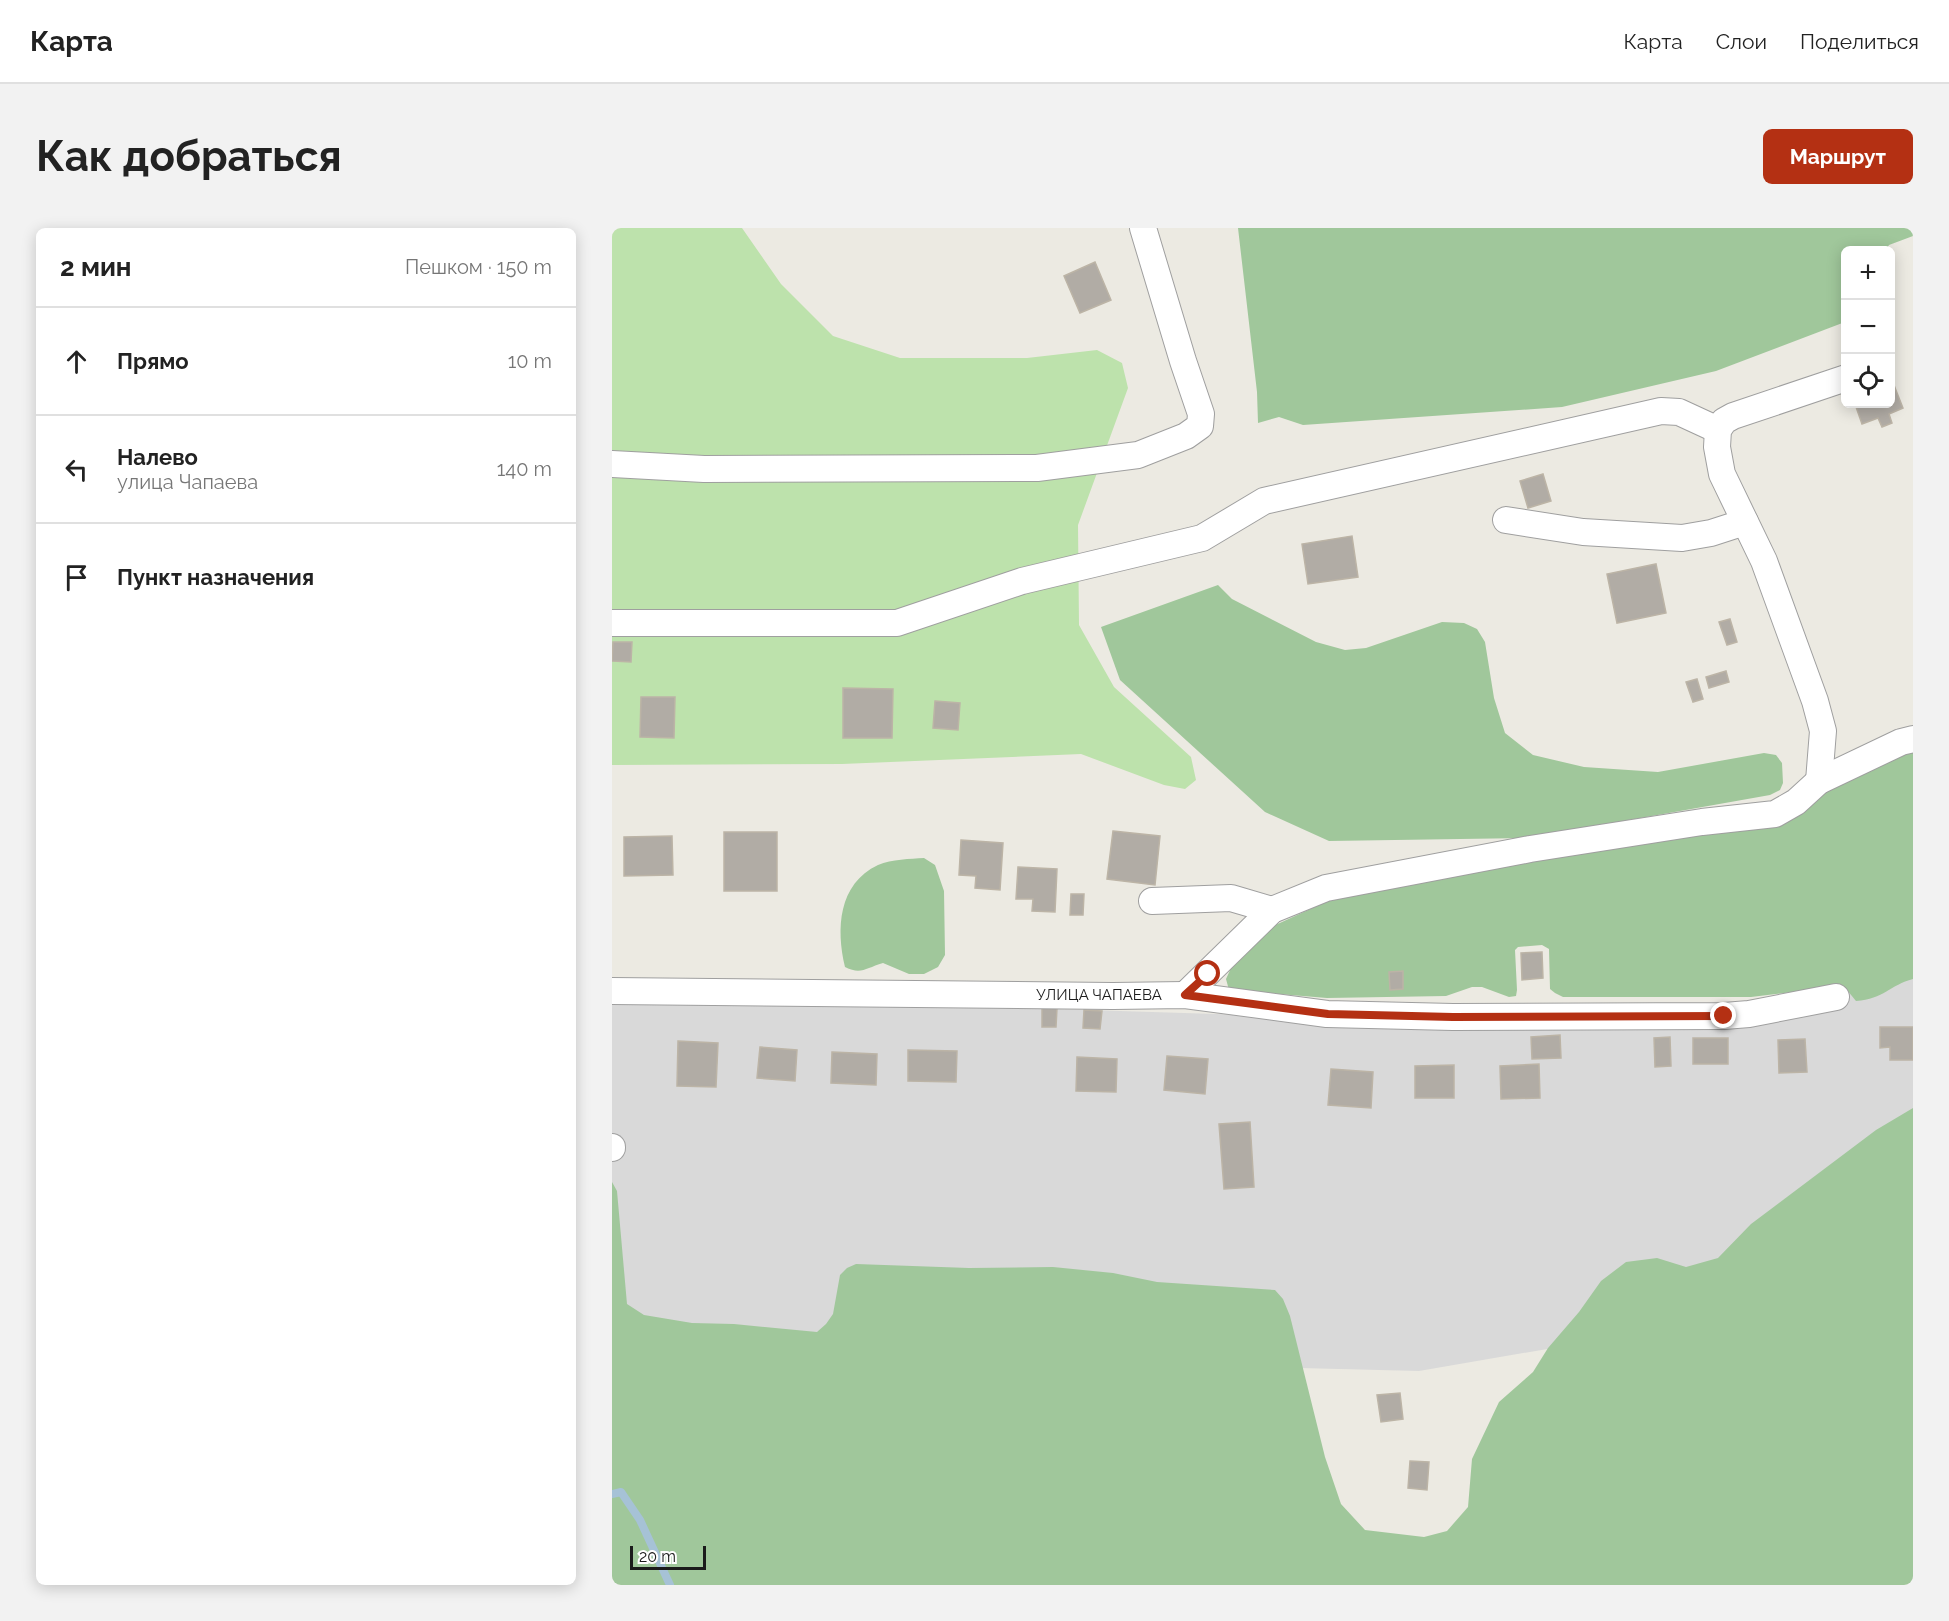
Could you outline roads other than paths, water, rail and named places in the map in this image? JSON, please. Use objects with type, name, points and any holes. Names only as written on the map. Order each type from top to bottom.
[{"type":"street","points":[[612,464],[704,469],[1037,468],[1138,455],[1186,436],[1200,426],[1201,414],[1143,228]]},
{"type":"street","points":[[1819,781],[1823,731],[1815,701],[1764,561],[1722,474],[1717,447],[1718,430],[1724,421],[1733,416],[1841,379]]},
{"type":"street","points":[[612,623],[897,623],[1022,581],[1202,538],[1264,501],[1661,411],[1679,412],[1718,430]]},
{"type":"street","points":[[1506,520],[1583,532],[1682,538],[1711,533],[1745,522]]},
{"type":"street","points":[[1185,995],[1272,910],[1326,888],[1530,849],[1702,822],[1775,814],[1796,802],[1819,781],[1901,742],[1913,739]]},
{"type":"street","points":[[1152,901],[1231,898],[1272,910]]},
{"type":"street","name":"УЛИЦА ЧАПАЕВА","points":[[612,991],[1185,995],[1328,1014],[1453,1017],[1724,1016],[1749,1014],[1836,997]]},
{"type":"waterway","points":[[612,1494],[621,1492],[640,1520],[670,1585]]}]
